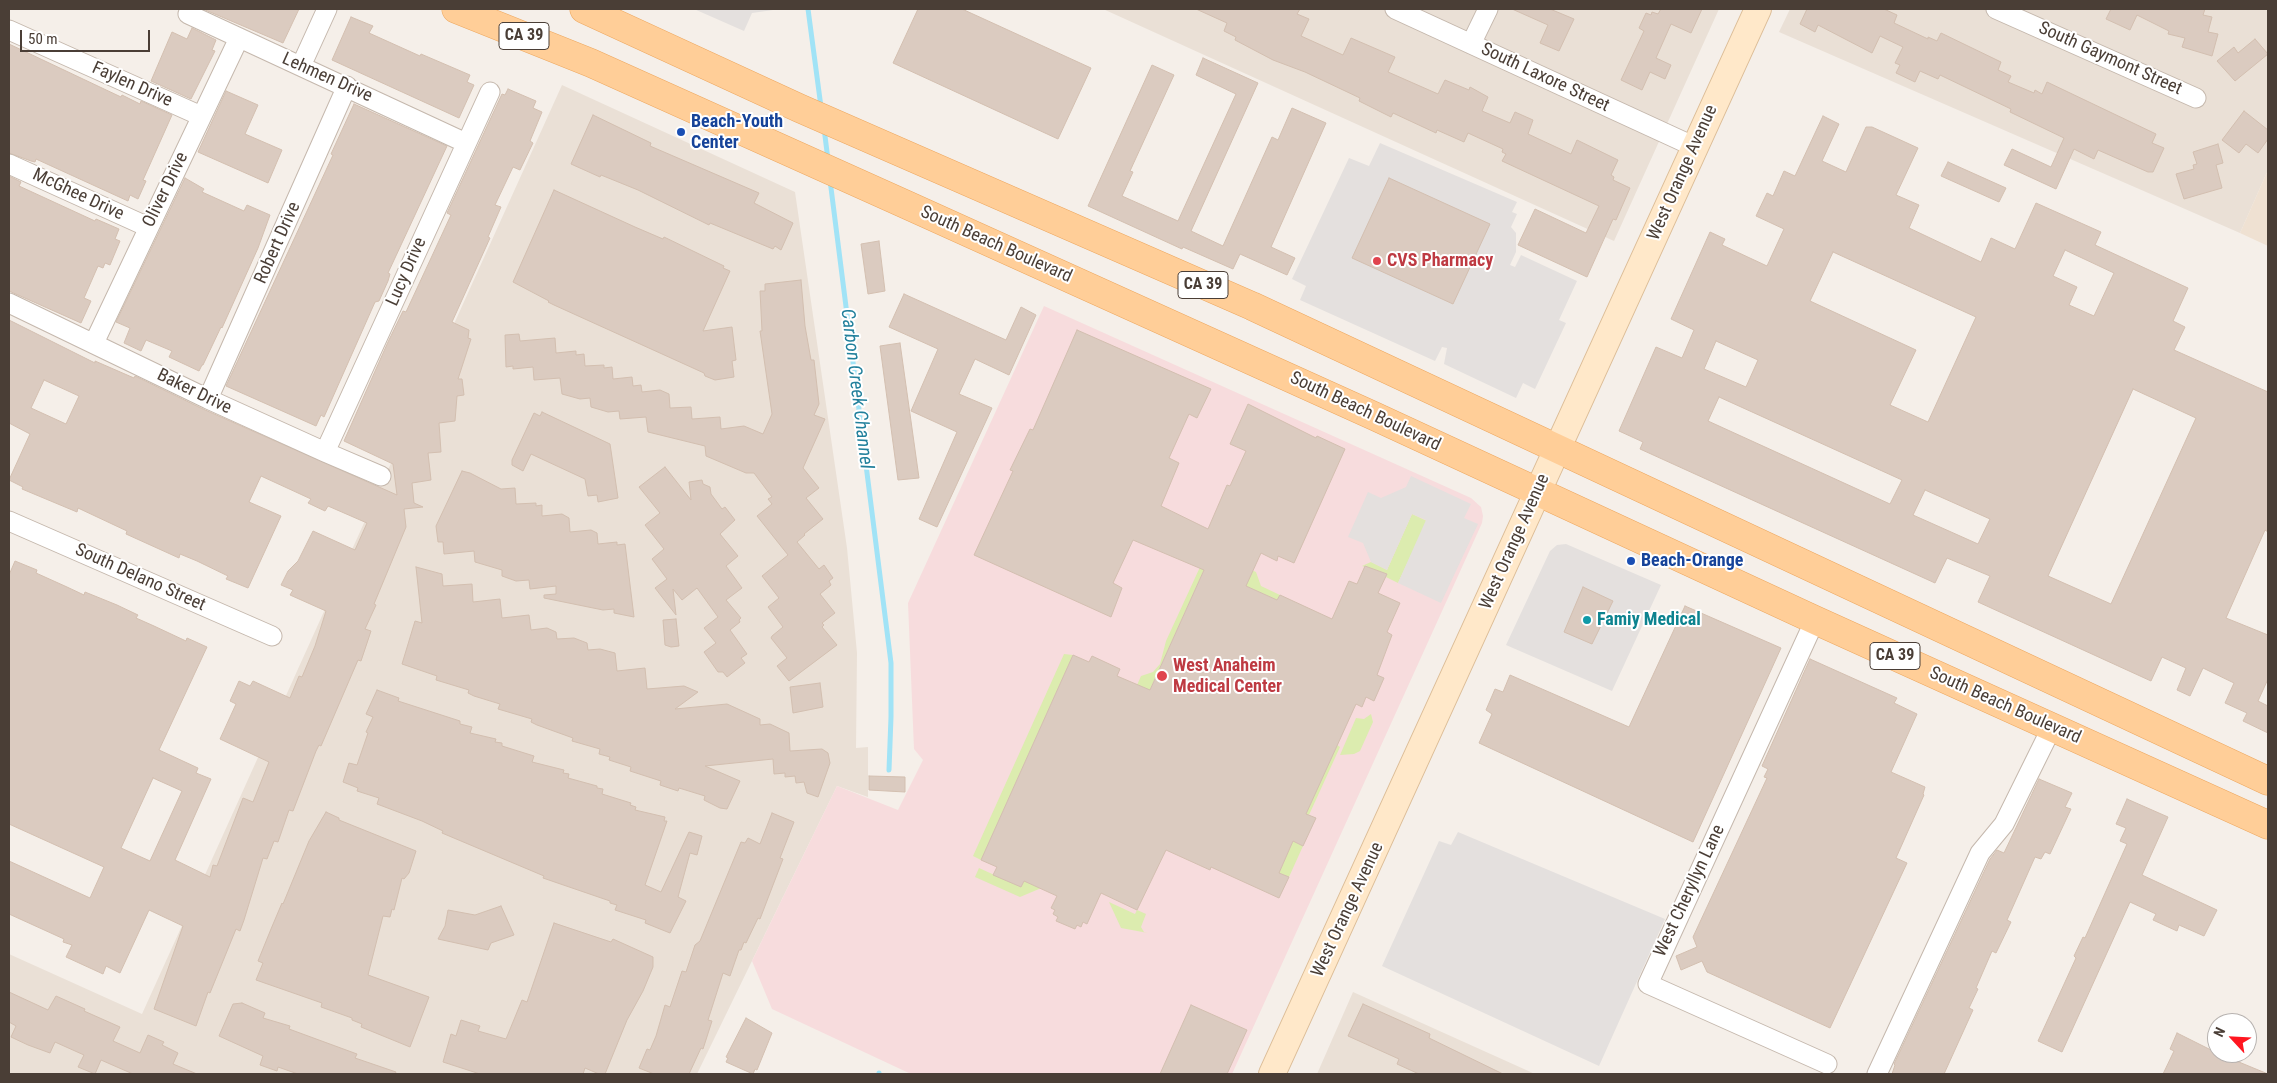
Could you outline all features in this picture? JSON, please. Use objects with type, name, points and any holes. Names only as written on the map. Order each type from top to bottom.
[{"type":"main road","name":"South Beach Boulevard","points":[[456,9],[591,63],[858,182],[2268,825]]},
{"type":"main road","name":"CA 39","points":[[584,9],[798,108],[1252,306],[2268,781]]},
{"type":"street","points":[[301,66],[327,9]]},
{"type":"street","name":"South Laxore Street","points":[[1395,9],[1695,147]]},
{"type":"street","points":[[1471,44],[1488,9]]},
{"type":"street","name":"West Orange Avenue","points":[[1272,1074],[1758,9]]},
{"type":"street","name":"South Gaymont Street","points":[[1996,9],[2196,98]]},
{"type":"street","name":"Lehmen Drive","points":[[188,14],[466,142]]},
{"type":"street","name":"Faylen Drive","points":[[9,30],[201,116]]},
{"type":"street","name":"Oliver Drive","points":[[94,343],[239,38]]},
{"type":"street","name":"Robert Drive","points":[[208,399],[347,86]]},
{"type":"street","name":"Lucy Drive","points":[[325,452],[490,92]]},
{"type":"street","name":"McGhee Drive","points":[[9,164],[148,227]]},
{"type":"street","name":"Baker Drive","points":[[9,303],[208,399],[381,476]]},
{"type":"street","name":"South Delano Street","points":[[9,521],[272,636]]},
{"type":"street","name":"West Cheryllyn Lane","points":[[1815,620],[1648,984],[1827,1064]]},
{"type":"street","points":[[1877,1074],[1980,853],[2004,824],[2052,727]]},
{"type":"shaded area","points":[[694,9],[773,10],[752,13],[744,31]]},
{"type":"shaded area","points":[[1103,9],[1719,9],[1614,241]]},
{"type":"shaded area","points":[[1790,9],[2268,9],[2268,170],[2240,233],[1779,32]]},
{"type":"shaded area","points":[[562,85],[795,192],[847,548],[857,653],[856,748],[868,747],[868,797],[837,786],[697,1074],[9,1074],[9,954],[142,1014]]},
{"type":"shaded area","points":[[1380,143],[1517,202],[1512,212],[1517,214],[1511,227],[1516,233],[1516,252],[1510,265],[1515,267],[1521,255],[1577,281],[1559,320],[1566,323],[1535,389],[1523,383],[1516,398],[1444,364],[1447,348],[1442,347],[1435,361],[1300,300],[1306,286],[1292,279],[1349,158],[1369,166]]},
{"type":"shaded area","points":[[2268,170],[2268,246],[2240,233]]},
{"type":"shaded area","name":"West Anaheim Medical Center","points":[[1044,306],[1471,498],[1481,507],[1482,523],[1232,1074],[911,1074],[772,1009],[752,961],[837,786],[898,810],[923,760],[914,749],[908,603]]},
{"type":"shaded area","points":[[1411,476],[1471,504],[1464,518],[1478,524],[1441,603],[1398,583],[1426,520],[1412,514],[1387,570],[1371,562],[1363,543],[1348,537],[1368,492],[1381,498],[1406,487]]},
{"type":"shaded area","points":[[1566,544],[1661,585],[1612,691],[1506,645],[1550,551],[1557,545]]},
{"type":"shaded area","points":[[1458,832],[1665,919],[1599,1066],[1382,966],[1439,841],[1451,845]]},
{"type":"shaded area","points":[[1353,992],[1535,1074],[1317,1074]]},
{"type":"green space","points":[[1412,514],[1427,521],[1398,583],[1386,577],[1387,574],[1366,565],[1365,567],[1362,566],[1371,562],[1387,570]]},
{"type":"green space","points":[[1206,554],[1211,554],[1116,765],[1117,731],[1141,676],[1153,672],[1160,664],[1166,641]]},
{"type":"green space","points":[[1234,562],[1256,572],[1261,586],[1280,595],[1277,600],[1246,586]]},
{"type":"green space","points":[[1064,654],[1073,655],[981,860],[973,856]]},
{"type":"green space","points":[[1371,714],[1373,722],[1360,751],[1354,754],[1340,755],[1356,718],[1364,719]]},
{"type":"green space","points":[[1337,745],[1340,747],[1309,815],[1306,814]]},
{"type":"green space","points":[[1293,841],[1303,846],[1289,877],[1279,873]]},
{"type":"green space","points":[[979,868],[1021,887],[1024,881],[1058,881],[1020,897],[975,877]]},
{"type":"green space","points":[[1109,902],[1135,914],[1137,910],[1146,914],[1141,927],[1144,932],[1148,933],[1121,928]]},
{"type":"building","points":[[203,9],[299,9],[283,43]]},
{"type":"building","points":[[918,9],[962,9],[1091,68],[1058,139],[893,63]]},
{"type":"building","points":[[1196,9],[1300,9],[1297,14],[1309,19],[1301,36],[1343,55],[1351,38],[1395,57],[1388,72],[1438,94],[1445,80],[1469,90],[1470,87],[1488,97],[1482,111],[1510,123],[1515,112],[1533,120],[1528,134],[1571,154],[1577,140],[1618,160],[1611,175],[1614,177],[1613,180],[1630,188],[1616,220],[1613,219],[1587,277],[1518,245],[1535,209],[1586,233],[1599,206],[1502,161],[1506,154],[1502,152],[1503,149],[1468,133],[1464,142],[1437,130],[1436,133],[1393,113],[1391,117],[1359,101],[1360,98],[1305,72],[1273,60],[1235,40],[1236,37],[1224,31],[1227,23]]},
{"type":"building","points":[[1512,9],[1550,9],[1574,19],[1559,51],[1540,43],[1548,25]]},
{"type":"building","points":[[1661,9],[1702,9],[1691,33],[1671,24],[1656,58],[1671,65],[1665,79],[1650,72],[1642,90],[1621,80],[1644,31],[1639,28],[1646,13],[1651,15],[1652,12],[1658,14]]},
{"type":"building","points":[[1807,9],[1884,9],[1897,15],[1894,23],[1928,39],[1928,37],[1937,41],[1941,33],[2001,62],[1998,70],[2011,76],[2008,82],[2034,93],[2035,90],[2042,94],[2047,82],[2156,134],[2152,143],[2164,148],[2153,172],[2148,172],[2098,150],[2094,159],[2074,149],[2056,189],[2004,165],[2012,149],[2051,167],[2064,138],[2010,112],[2011,109],[1940,75],[1938,79],[1920,71],[1915,82],[1896,73],[1900,65],[1895,63],[1903,47],[1880,36],[1872,53],[1818,25],[1815,32],[1800,24]]},
{"type":"building","points":[[2111,9],[2205,9],[2203,15],[2212,17],[2208,32],[2218,34],[2212,56],[2182,47],[2185,38],[2168,34],[2169,31],[2137,15],[2130,30],[2106,19]]},
{"type":"building","points":[[351,17],[373,26],[369,33],[420,56],[421,54],[470,75],[467,82],[474,85],[459,118],[332,60]]},
{"type":"building","points":[[192,28],[216,40],[212,50],[215,51],[191,99],[151,81],[172,32],[187,39]]},
{"type":"building","points":[[2255,39],[2268,54],[2235,81],[2217,61],[2234,47],[2238,53]]},
{"type":"building","points":[[9,44],[121,97],[122,95],[140,104],[141,101],[172,115],[143,180],[146,181],[138,199],[130,195],[128,201],[36,159],[35,162],[9,153]]},
{"type":"building","points":[[1203,58],[1258,83],[1191,231],[1223,246],[1272,137],[1278,140],[1292,108],[1326,123],[1271,247],[1295,258],[1287,275],[1240,254],[1233,269],[1183,247],[1182,249],[1088,206],[1152,65],[1174,75],[1130,171],[1133,172],[1122,196],[1178,221],[1236,94],[1196,75]]},
{"type":"building","points":[[508,89],[536,101],[533,108],[542,112],[530,141],[533,143],[520,170],[513,167],[495,205],[501,207],[488,237],[490,238],[452,322],[469,330],[468,338],[471,339],[458,379],[462,379],[464,395],[457,396],[455,421],[439,423],[441,452],[428,453],[431,480],[412,483],[414,503],[423,507],[404,509],[406,527],[365,629],[371,631],[361,661],[358,660],[321,746],[319,745],[316,751],[293,811],[289,810],[278,842],[274,841],[267,859],[263,858],[240,931],[236,929],[210,993],[208,992],[196,1026],[154,1009],[183,926],[149,910],[120,973],[106,966],[103,974],[66,957],[72,945],[63,942],[64,939],[9,914],[9,861],[90,898],[104,867],[9,824],[9,575],[15,561],[37,570],[36,573],[84,595],[85,592],[117,605],[138,615],[136,618],[186,641],[187,638],[207,647],[159,750],[198,768],[196,773],[211,779],[175,860],[210,877],[213,865],[217,866],[243,798],[253,802],[269,762],[220,739],[236,704],[230,701],[239,681],[250,686],[253,681],[290,698],[299,676],[302,677],[315,646],[326,611],[290,595],[293,590],[281,585],[288,571],[298,561],[313,531],[355,550],[367,523],[328,506],[325,511],[308,503],[311,499],[261,476],[249,502],[281,516],[248,588],[226,579],[228,576],[197,561],[180,554],[179,558],[126,534],[127,531],[78,508],[77,512],[22,489],[23,487],[9,480],[30,434],[9,423],[9,320],[95,363],[95,361],[134,378],[135,376],[203,409],[397,495],[393,464],[344,441],[388,342],[403,311],[406,312],[451,215],[447,213],[502,94],[505,95]],"holes":[[[44,380],[79,396],[66,424],[31,408]],[[153,778],[182,791],[150,861],[121,848]]]},
{"type":"building","points":[[226,91],[258,105],[245,134],[282,150],[268,183],[198,152]]},
{"type":"building","points":[[354,104],[447,146],[388,273],[390,274],[388,281],[379,301],[375,302],[324,417],[321,415],[316,426],[226,386],[333,155],[331,154]]},
{"type":"building","points":[[2244,111],[2268,130],[2268,139],[2258,153],[2246,144],[2239,153],[2222,140]]},
{"type":"building","points":[[593,115],[651,143],[650,146],[759,193],[754,203],[793,223],[781,250],[775,246],[773,249],[710,223],[709,225],[638,190],[601,175],[600,177],[571,164]]},
{"type":"building","points":[[1823,116],[1839,124],[1822,161],[1846,172],[1866,127],[1872,127],[1918,148],[1896,195],[1919,205],[1909,228],[1981,262],[1991,238],[2015,249],[2036,203],[2101,232],[2095,245],[2188,288],[2173,321],[2185,327],[2174,350],[2268,392],[2268,532],[2265,530],[2226,618],[2268,635],[2268,679],[2258,701],[2268,706],[2268,733],[2243,721],[2247,713],[2225,703],[2234,683],[2203,668],[2190,696],[2177,690],[2186,668],[2162,657],[2151,681],[1978,602],[1990,576],[1947,558],[1935,583],[1640,449],[1643,442],[1619,431],[1656,347],[1682,358],[1694,330],[1671,319],[1710,232],[1725,239],[1722,245],[1767,266],[1784,229],[1756,216],[1767,193],[1773,196],[1784,171],[1795,176]],"holes":[[[2065,250],[2114,273],[2094,316],[2069,305],[2077,287],[2053,276]],[[1833,252],[1976,317],[1928,422],[1890,405],[1916,350],[1810,301]],[[1716,341],[1758,360],[1746,387],[1704,369]],[[2133,389],[2196,418],[2111,604],[2048,576]],[[1719,397],[1902,480],[1890,504],[1708,421]],[[1925,490],[1990,519],[1978,544],[1913,515]]]},
{"type":"building","points":[[2218,144],[2223,163],[2216,165],[2222,188],[2184,199],[2176,174],[2194,169],[2193,165],[2197,164],[2193,152]]},
{"type":"building","points":[[1948,162],[2006,188],[1999,202],[1941,176]]},
{"type":"building","points":[[9,176],[21,182],[19,186],[95,221],[96,219],[119,229],[115,239],[120,241],[110,265],[105,263],[103,268],[98,266],[84,298],[91,301],[81,323],[9,291]]},
{"type":"building","points":[[185,178],[204,189],[202,192],[244,211],[247,205],[270,215],[258,248],[222,328],[199,371],[169,357],[172,351],[146,340],[141,351],[124,343],[130,328],[116,322]]},
{"type":"building","name":"CVS Pharmacy","points":[[1389,178],[1490,224],[1453,304],[1352,258]]},
{"type":"building","points":[[554,190],[663,239],[664,237],[724,266],[723,268],[730,271],[703,331],[732,327],[736,360],[732,361],[734,377],[715,380],[705,376],[704,373],[554,305],[513,282]]},
{"type":"building","points":[[879,241],[885,291],[868,294],[861,244]]},
{"type":"building","points":[[801,280],[805,326],[811,360],[814,360],[819,404],[814,415],[825,419],[803,468],[819,488],[806,498],[823,519],[797,542],[819,569],[824,565],[833,578],[829,581],[831,585],[820,594],[835,613],[822,623],[824,625],[822,627],[837,645],[789,681],[777,666],[787,658],[771,638],[783,627],[768,607],[779,598],[762,576],[788,555],[757,516],[772,504],[768,499],[772,497],[754,473],[746,473],[706,456],[705,446],[648,432],[646,417],[620,419],[619,411],[608,412],[591,407],[590,398],[580,399],[562,394],[560,378],[534,380],[533,367],[513,369],[513,366],[506,367],[505,335],[519,334],[520,341],[555,338],[556,353],[576,351],[576,355],[584,354],[585,366],[604,365],[604,368],[612,367],[613,379],[632,377],[633,386],[641,385],[642,392],[660,390],[669,394],[670,408],[691,407],[692,419],[720,417],[721,429],[744,426],[763,434],[772,414],[760,331],[762,331],[760,291],[765,291],[765,284]]},
{"type":"building","points":[[904,294],[1006,340],[1021,307],[1036,315],[1009,375],[975,359],[959,394],[992,408],[937,527],[919,519],[957,432],[911,411],[938,349],[889,327]]},
{"type":"building","points":[[1077,330],[1211,389],[1197,418],[1189,414],[1169,458],[1179,463],[1161,506],[1208,529],[1227,485],[1230,486],[1246,451],[1230,444],[1248,404],[1316,438],[1317,436],[1345,449],[1294,563],[1278,556],[1277,561],[1261,553],[1246,586],[1277,600],[1280,595],[1332,619],[1349,581],[1357,584],[1365,566],[1387,574],[1378,593],[1400,603],[1387,632],[1392,635],[1377,675],[1384,678],[1374,701],[1366,697],[1362,707],[1356,704],[1306,814],[1316,818],[1303,846],[1293,841],[1279,873],[1289,877],[1279,898],[1211,867],[1210,870],[1166,850],[1137,910],[1101,893],[1087,924],[1083,922],[1081,927],[1077,925],[1075,929],[1056,921],[1058,917],[1053,914],[1055,910],[1051,908],[1057,896],[1024,881],[1021,887],[993,875],[997,867],[981,860],[1073,655],[1089,662],[1092,656],[1120,669],[1117,676],[1150,690],[1204,570],[1133,540],[1113,583],[1122,588],[1111,617],[974,555],[1013,471],[1010,470],[1030,429],[1033,430]]},
{"type":"building","points":[[900,343],[919,478],[898,480],[880,346]]},
{"type":"building","points":[[542,412],[610,444],[618,498],[598,502],[597,495],[588,496],[585,479],[531,454],[523,471],[512,465],[512,460],[534,413],[540,416]]},
{"type":"building","points":[[665,467],[691,500],[689,482],[702,480],[703,484],[710,487],[711,494],[722,509],[725,507],[735,520],[720,534],[738,556],[726,566],[742,588],[726,600],[741,618],[740,622],[730,630],[747,654],[741,658],[745,663],[727,677],[723,672],[718,672],[704,652],[716,643],[704,628],[718,617],[697,588],[682,600],[673,589],[676,615],[655,588],[667,579],[652,559],[664,549],[645,525],[660,513],[639,487]]},
{"type":"building","points":[[462,471],[470,473],[501,489],[515,488],[516,504],[536,503],[536,506],[542,505],[542,516],[562,514],[569,518],[570,532],[591,530],[597,533],[598,544],[617,542],[617,545],[625,544],[634,617],[614,613],[614,609],[603,610],[544,598],[544,595],[556,594],[556,586],[530,589],[529,580],[516,581],[502,576],[502,570],[475,562],[474,551],[444,554],[443,542],[438,542],[436,526]]},
{"type":"building","points":[[416,567],[442,574],[443,586],[472,584],[473,602],[500,599],[502,618],[529,615],[531,630],[547,628],[556,632],[557,639],[574,638],[587,643],[588,650],[600,649],[615,653],[617,671],[645,668],[647,689],[684,686],[698,692],[675,709],[727,704],[760,719],[760,725],[770,724],[789,733],[790,751],[822,749],[828,753],[830,763],[818,797],[807,793],[804,782],[796,783],[795,776],[785,777],[785,773],[774,774],[773,759],[705,766],[740,781],[727,809],[720,808],[704,800],[705,796],[679,788],[678,791],[660,785],[661,781],[630,771],[631,767],[609,760],[610,757],[599,754],[600,749],[572,741],[573,738],[531,722],[532,719],[498,709],[500,704],[474,696],[468,693],[469,690],[436,680],[437,676],[402,664],[415,621],[422,623]]},
{"type":"building","name":"Famiy Medical","points":[[1583,587],[1613,601],[1592,644],[1564,632]]},
{"type":"building","points":[[1685,606],[1781,648],[1693,842],[1479,743],[1492,714],[1486,710],[1495,689],[1503,692],[1510,675],[1629,727]]},
{"type":"building","points":[[676,619],[679,646],[671,647],[665,645],[663,620]]},
{"type":"building","points":[[1810,659],[1897,698],[1894,703],[1917,714],[1891,772],[1925,787],[1924,795],[1896,858],[1907,863],[1830,1028],[1707,972],[1702,961],[1681,970],[1676,956],[1697,947],[1693,937],[1767,778],[1764,777],[1768,769],[1762,766]]},
{"type":"building","points":[[820,683],[823,707],[793,713],[790,687]]},
{"type":"building","points":[[377,690],[399,698],[398,701],[460,721],[460,724],[472,727],[470,733],[496,739],[495,742],[502,743],[502,746],[534,756],[532,762],[564,770],[563,773],[569,774],[568,778],[597,786],[597,788],[603,789],[602,794],[631,803],[630,805],[636,807],[635,810],[665,817],[664,821],[667,821],[645,885],[661,892],[689,832],[702,836],[697,855],[690,853],[678,897],[686,901],[670,933],[645,923],[646,920],[615,910],[617,905],[610,903],[610,901],[543,878],[544,876],[442,833],[443,831],[422,821],[377,804],[379,798],[357,791],[358,788],[343,782],[349,763],[357,765],[368,733],[366,732],[373,717],[366,714]]},
{"type":"building","points":[[869,776],[905,777],[905,792],[869,790]]},
{"type":"building","points":[[2039,779],[2072,793],[2065,807],[2071,809],[2050,854],[2045,852],[2041,859],[2035,857],[2007,920],[2011,922],[1996,953],[1992,951],[1976,988],[1978,989],[1969,1008],[1973,1010],[1944,1074],[1892,1074],[1894,1064],[1990,859],[1997,850],[2004,853]]},
{"type":"building","points":[[2127,799],[2168,817],[2142,875],[2217,910],[2204,936],[2179,925],[2177,931],[2153,920],[2156,914],[2130,902],[2062,1052],[2038,1041],[2076,958],[2074,956],[2083,937],[2085,938],[2127,844],[2120,841],[2126,828],[2116,824]]},
{"type":"building","points":[[326,812],[339,818],[339,820],[416,851],[409,873],[404,879],[402,878],[394,910],[392,909],[390,917],[383,916],[368,975],[429,997],[410,1047],[361,1027],[362,1024],[352,1020],[352,1018],[321,1007],[322,1003],[256,980],[263,963],[258,961],[271,929],[309,841]]},
{"type":"building","points":[[772,813],[794,822],[780,858],[783,859],[760,919],[758,918],[746,943],[744,942],[741,950],[739,950],[730,976],[723,973],[708,1020],[712,1021],[703,1049],[701,1048],[689,1074],[654,1074],[639,1068],[647,1049],[650,1050],[656,1036],[665,1005],[670,1007],[682,971],[686,972],[695,945],[700,941],[741,842],[745,843],[748,838],[760,844]]},
{"type":"building","points":[[501,906],[514,935],[491,943],[488,950],[438,939],[445,926],[448,910],[475,915]]},
{"type":"building","points":[[554,923],[611,942],[613,939],[653,957],[653,967],[643,991],[627,1020],[605,1074],[599,1074],[585,1068],[583,1074],[480,1074],[443,1062],[451,1034],[456,1036],[461,1020],[480,1026],[478,1031],[506,1039],[522,1000],[527,1002]]},
{"type":"building","points":[[9,992],[48,1010],[56,996],[85,1009],[84,1011],[120,1027],[113,1041],[140,1053],[148,1035],[164,1042],[162,1045],[178,1053],[173,1064],[197,1074],[133,1074],[101,1060],[95,1074],[78,1067],[84,1055],[55,1042],[50,1053],[11,1037],[16,1026],[9,1022]]},
{"type":"building","points":[[242,1003],[265,1013],[263,1018],[290,1026],[289,1029],[357,1054],[355,1058],[396,1072],[395,1074],[298,1074],[278,1067],[277,1071],[260,1065],[263,1056],[219,1036],[233,1004]]},
{"type":"building","points":[[1363,1004],[1430,1034],[1429,1038],[1503,1074],[1419,1074],[1397,1064],[1399,1059],[1348,1036]]},
{"type":"building","points":[[1191,1005],[1247,1030],[1227,1074],[1160,1074]]},
{"type":"building","points":[[746,1018],[772,1033],[757,1070],[755,1069],[753,1074],[726,1062],[728,1058],[726,1057]]},
{"type":"building","points":[[2177,1033],[2207,1048],[2207,1063],[2241,1063],[2268,1074],[2163,1074],[2174,1051],[2170,1049]]},
{"type":"waterway","name":"Carbon Creek Channel","points":[[808,9],[821,107]]},
{"type":"waterway","name":"Carbon Creek Channel","points":[[824,128],[828,160]]},
{"type":"waterway","name":"Carbon Creek Channel","points":[[830,180],[891,663],[889,770]]},
{"type":"place","name":"Beach-Youth Center","points":[[681,132]]},
{"type":"place","name":"CVS Pharmacy","points":[[1377,261]]},
{"type":"place","name":"Beach-Orange","points":[[1631,561]]},
{"type":"place","name":"Famiy Medical","points":[[1587,620]]},
{"type":"place","name":"West Anaheim Medical Center","points":[[1162,676]]}]
